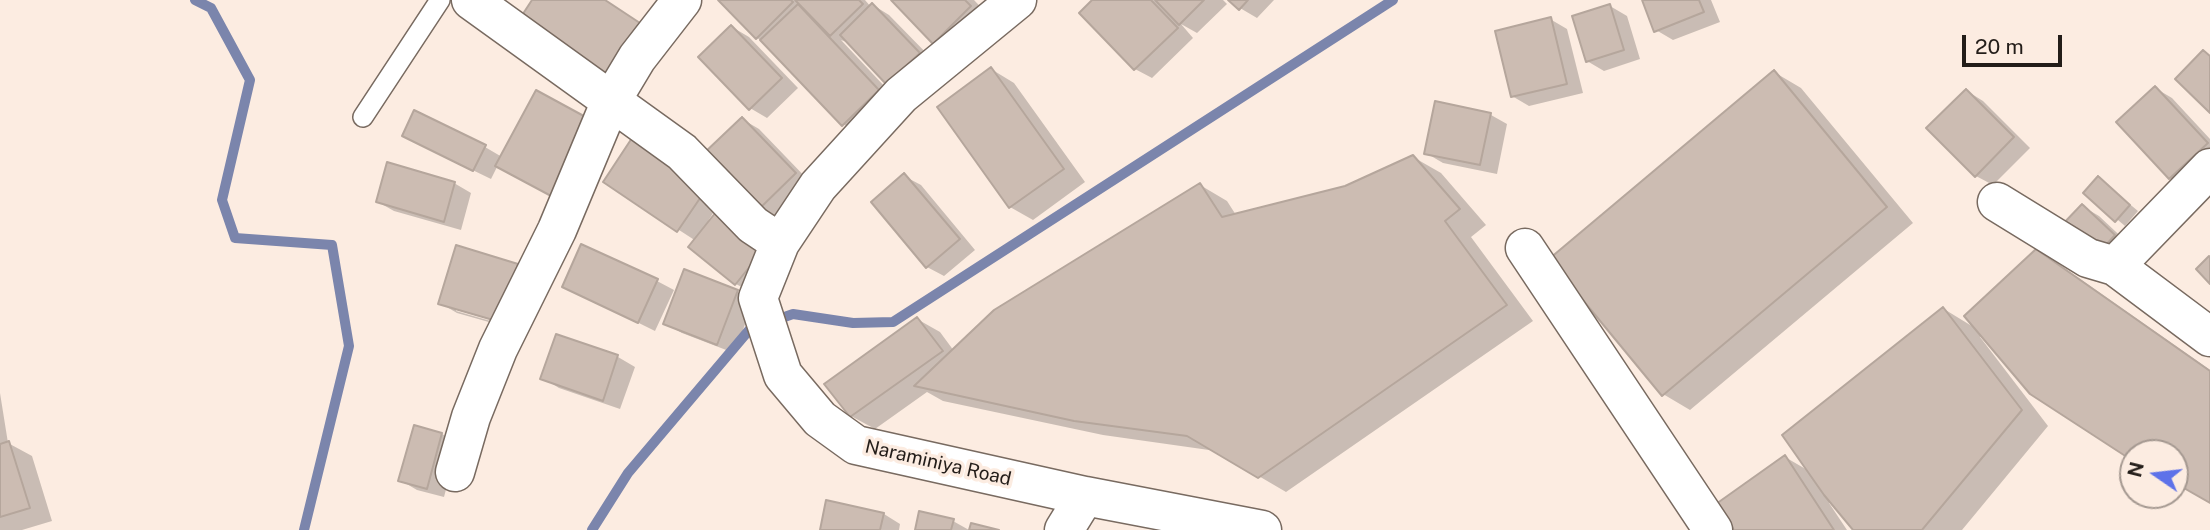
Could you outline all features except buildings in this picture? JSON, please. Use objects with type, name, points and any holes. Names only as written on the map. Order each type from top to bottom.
[{"type":"street","points":[[471,0],[610,103],[682,152],[753,225],[780,243]]},
{"type":"street","points":[[454,472],[471,417],[498,348],[557,230],[610,103],[637,58],[682,0]]},
{"type":"street","name":"Naraminiya Road","points":[[1017,0],[901,95],[818,186],[780,243],[758,298],[783,375],[820,419],[856,444],[1085,496],[1262,530]]},
{"type":"street","points":[[2115,266],[2210,168]]},
{"type":"street","points":[[1997,202],[2088,258],[2115,266],[2210,337]]},
{"type":"street","points":[[1525,248],[1713,530]]},
{"type":"street","points":[[1064,530],[1085,496]]},
{"type":"lane","points":[[363,117],[440,0]]},
{"type":"waterway","points":[[195,0],[211,8],[250,80],[222,200],[235,238],[332,245],[349,346],[304,530]]},
{"type":"waterway","points":[[773,321],[793,314],[853,323],[893,322],[1393,0]]},
{"type":"waterway","points":[[592,530],[628,473],[750,329],[759,326]]}]
